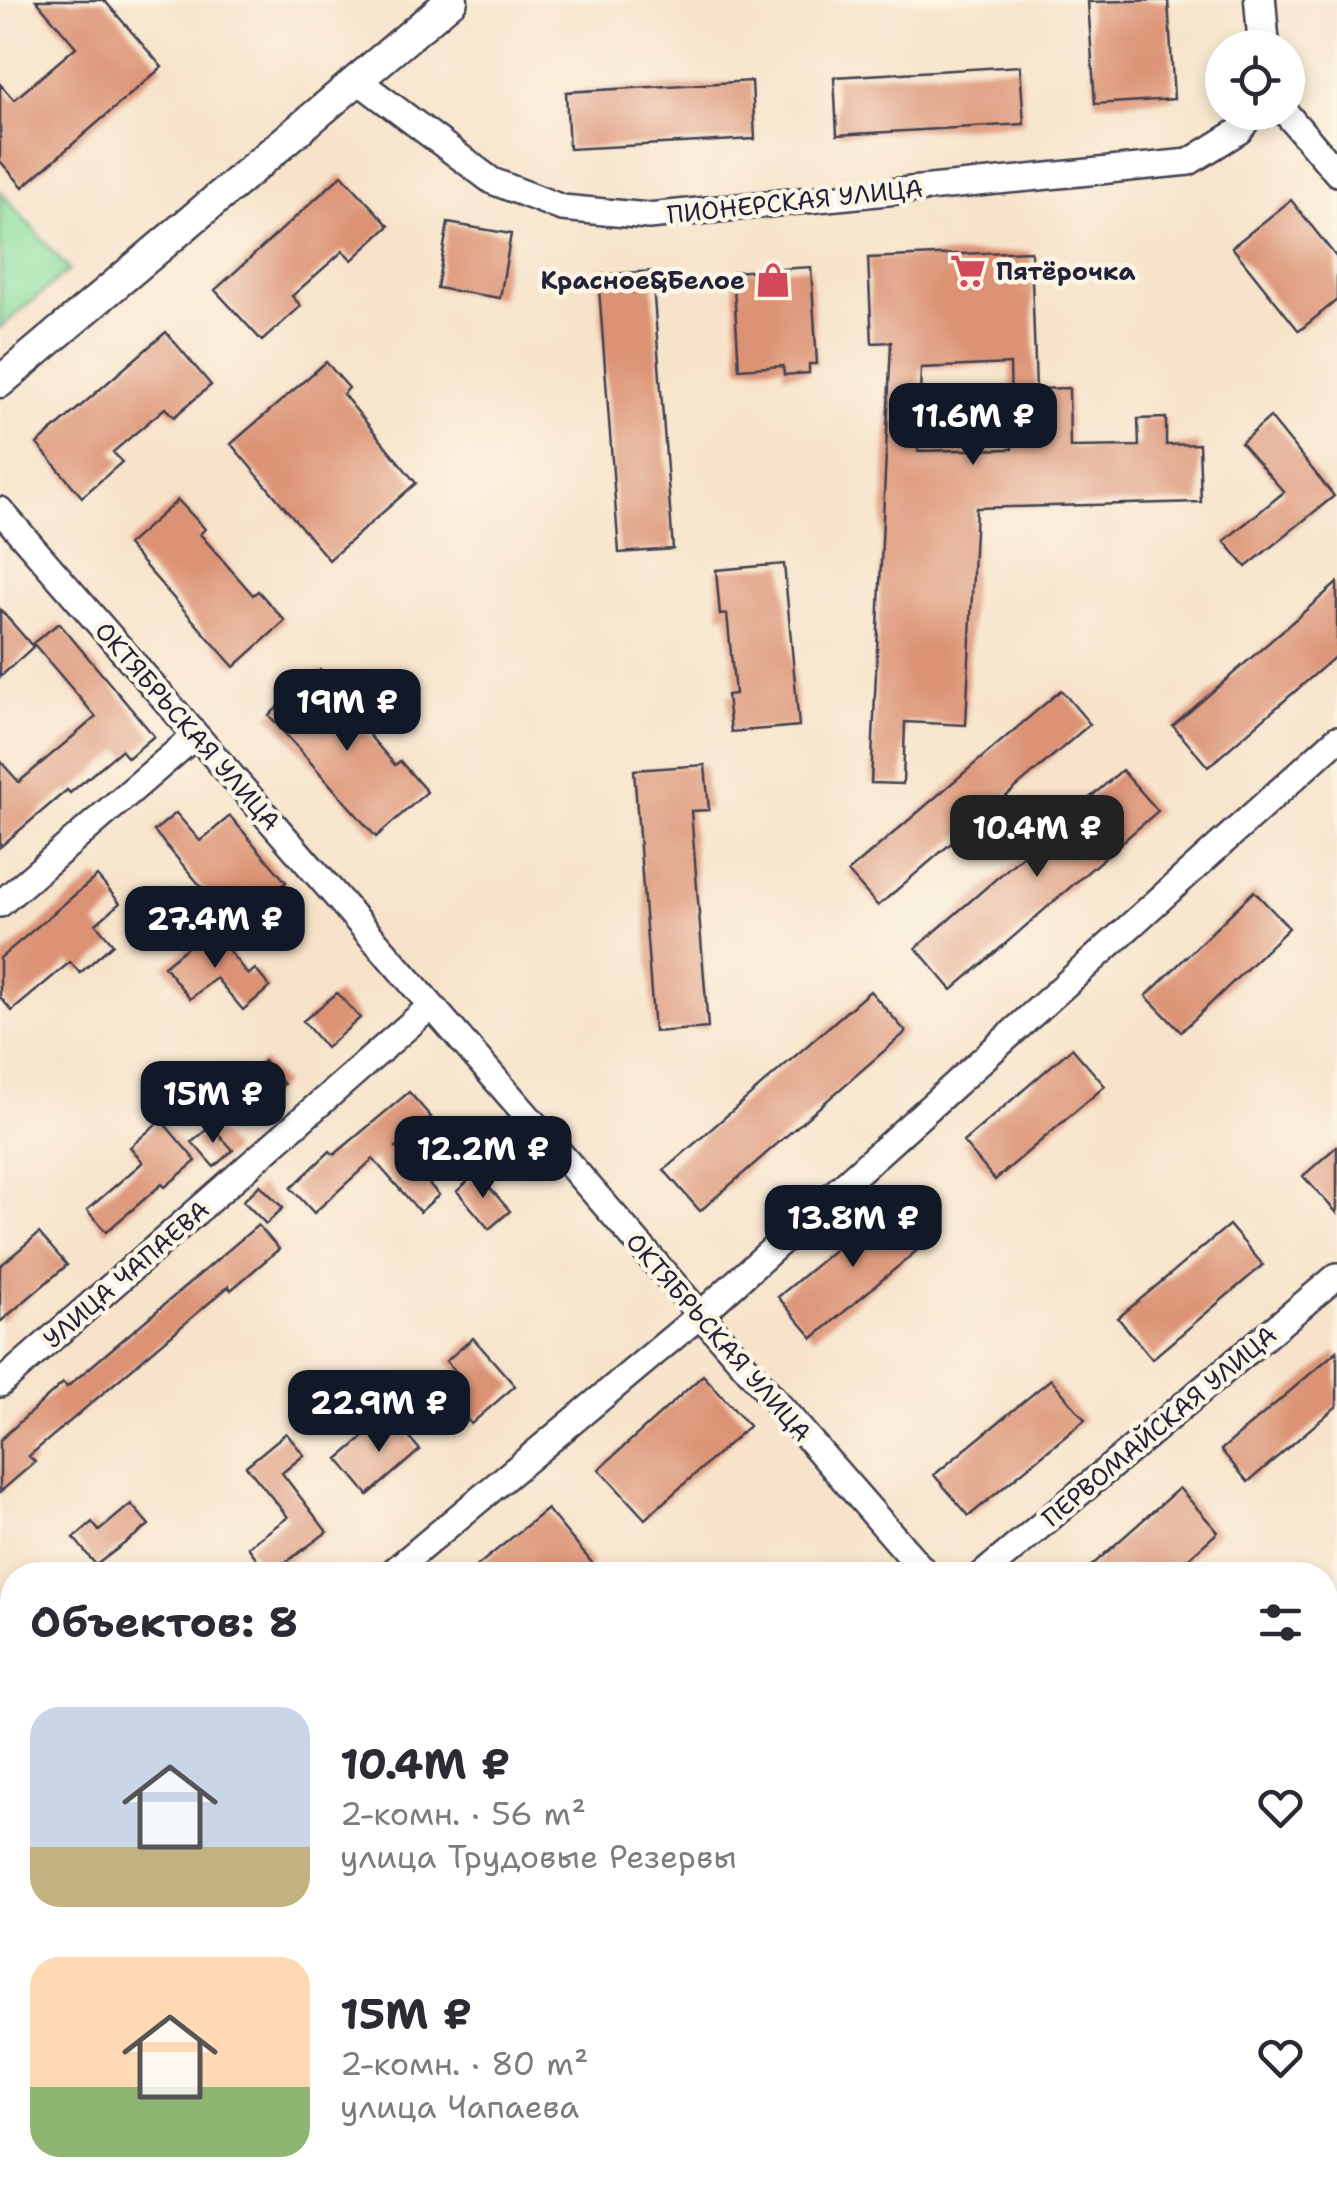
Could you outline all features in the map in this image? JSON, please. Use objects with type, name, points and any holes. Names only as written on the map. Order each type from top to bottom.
[{"type":"street","points":[[0,382],[452,0]]},
{"type":"street","points":[[1260,0],[1262,30]]},
{"type":"street","name":"ПИОНЕРСКАЯ УЛИЦА","points":[[356,78],[492,181],[562,208],[648,216],[1189,162],[1240,130]]},
{"type":"street","points":[[1300,130],[1337,173]]},
{"type":"street","name":"ОКТЯБРЬСКАЯ УЛИЦА","points":[[0,510],[916,1562]]},
{"type":"street","points":[[0,904],[196,735]]},
{"type":"street","points":[[404,1562],[700,1315],[1337,739]]},
{"type":"street","name":"УЛИЦА ЧАПАЕВА","points":[[0,1384],[432,1006]]},
{"type":"street","name":"ПЕРВОМАЙСКАЯ УЛИЦА","points":[[997,1562],[1337,1276]]},
{"type":"green space","points":[[0,191],[69,270],[0,328]]},
{"type":"building","points":[[36,0],[104,0],[162,67],[23,187],[0,161],[0,84],[14,100],[76,47]]},
{"type":"building","points":[[1168,0],[1174,99],[1095,104],[1088,2]]},
{"type":"building","points":[[1020,66],[1024,124],[837,135],[834,77]]},
{"type":"building","points":[[752,81],[755,139],[569,149],[566,92]]},
{"type":"building","points":[[342,175],[389,226],[352,260],[343,251],[292,296],[301,306],[262,341],[215,290]]},
{"type":"building","points":[[1291,200],[1337,258],[1337,300],[1299,331],[1232,247]]},
{"type":"building","points":[[448,223],[511,234],[500,298],[437,288]]},
{"type":"building","points":[[1031,251],[1036,389],[1069,388],[1070,447],[1139,446],[1138,419],[1166,418],[1166,445],[1199,444],[1201,502],[976,508],[966,725],[905,722],[903,784],[871,783],[891,342],[872,343],[868,258]],"holes":[[[1010,364],[1012,449],[918,451],[921,368]]]},
{"type":"building","points":[[811,267],[817,364],[809,364],[809,373],[784,375],[783,366],[739,369],[733,272]]},
{"type":"building","points":[[652,271],[673,549],[619,553],[598,275]]},
{"type":"building","points":[[166,332],[211,385],[174,417],[165,408],[113,452],[122,462],[82,497],[37,444]]},
{"type":"building","points":[[326,362],[349,388],[343,394],[416,483],[329,560],[231,444]]},
{"type":"building","points":[[1270,417],[1334,496],[1246,567],[1224,541],[1284,492],[1241,443]]},
{"type":"building","points":[[178,500],[205,529],[200,534],[253,595],[258,591],[285,621],[234,667],[127,545]]},
{"type":"building","points":[[784,564],[799,726],[731,732],[727,695],[735,694],[727,614],[720,615],[716,570]]},
{"type":"building","points":[[1337,583],[1337,655],[1208,767],[1173,726]]},
{"type":"building","points":[[0,609],[33,647],[0,677]]},
{"type":"building","points":[[59,623],[154,736],[128,758],[121,750],[0,847],[0,761],[19,782],[96,717],[33,643]]},
{"type":"building","points":[[320,670],[347,700],[342,704],[395,765],[400,761],[427,792],[376,837],[269,715]]},
{"type":"building","points":[[1061,690],[1090,724],[878,906],[848,872]]},
{"type":"building","points":[[705,765],[709,810],[691,811],[708,1028],[654,1032],[634,770]]},
{"type":"building","points":[[1122,770],[1158,811],[952,990],[916,948]]},
{"type":"building","points":[[176,813],[200,841],[230,816],[286,882],[260,904],[246,888],[221,910],[154,831]]},
{"type":"building","points":[[97,876],[120,903],[96,924],[113,944],[80,973],[70,962],[12,1011],[0,997],[0,958]]},
{"type":"building","points":[[1254,891],[1289,928],[1181,1032],[1146,996]]},
{"type":"building","points":[[211,928],[248,975],[255,969],[270,987],[243,1010],[216,978],[190,999],[164,966]]},
{"type":"building","points":[[870,991],[906,1032],[700,1211],[664,1170]]},
{"type":"building","points":[[337,993],[360,1018],[326,1048],[303,1021]]},
{"type":"building","points":[[1072,1048],[1105,1086],[995,1180],[963,1142]]},
{"type":"building","points":[[264,1061],[284,1084],[245,1117],[225,1095]]},
{"type":"building","points":[[409,1092],[431,1117],[396,1147],[439,1195],[420,1212],[373,1159],[314,1213],[291,1188],[330,1151],[334,1155]]},
{"type":"building","points":[[161,1120],[196,1161],[165,1187],[162,1184],[106,1232],[87,1210],[143,1162],[130,1147]]},
{"type":"building","points":[[211,1126],[233,1150],[214,1167],[192,1142]]},
{"type":"building","points":[[1337,1146],[1337,1213],[1303,1176]]},
{"type":"building","points":[[477,1173],[510,1211],[489,1229],[457,1191]]},
{"type":"building","points":[[260,1185],[283,1208],[266,1224],[243,1201]]},
{"type":"building","points":[[893,1201],[927,1242],[813,1338],[778,1297]]},
{"type":"building","points":[[258,1225],[279,1249],[231,1290],[229,1286],[29,1456],[35,1462],[0,1492],[0,1440],[63,1383],[67,1387]]},
{"type":"building","points":[[1229,1225],[1263,1265],[1152,1359],[1118,1318]]},
{"type":"building","points":[[39,1233],[67,1265],[0,1322],[0,1266]]},
{"type":"building","points":[[473,1338],[515,1386],[471,1424],[445,1394],[463,1379],[446,1361]]},
{"type":"building","points":[[1337,1351],[1337,1406],[1248,1482],[1221,1450]]},
{"type":"building","points":[[703,1375],[749,1426],[645,1519],[599,1469]]},
{"type":"building","points":[[1051,1379],[1085,1420],[969,1516],[934,1475]]},
{"type":"building","points":[[390,1415],[420,1450],[368,1495],[338,1459]]},
{"type":"building","points":[[286,1433],[304,1455],[282,1473],[327,1532],[287,1562],[259,1562],[248,1547],[288,1517],[246,1466]]},
{"type":"building","points":[[1179,1488],[1218,1532],[1185,1562],[1096,1562]]},
{"type":"building","points":[[131,1504],[149,1525],[100,1562],[94,1562],[74,1538],[92,1522],[99,1531]]},
{"type":"building","points":[[547,1509],[591,1562],[482,1562]]},
{"type":"place","name":"Пятёрочка","points":[[968,271]]},
{"type":"place","name":"Красное&Белое","points":[[773,280]]}]
